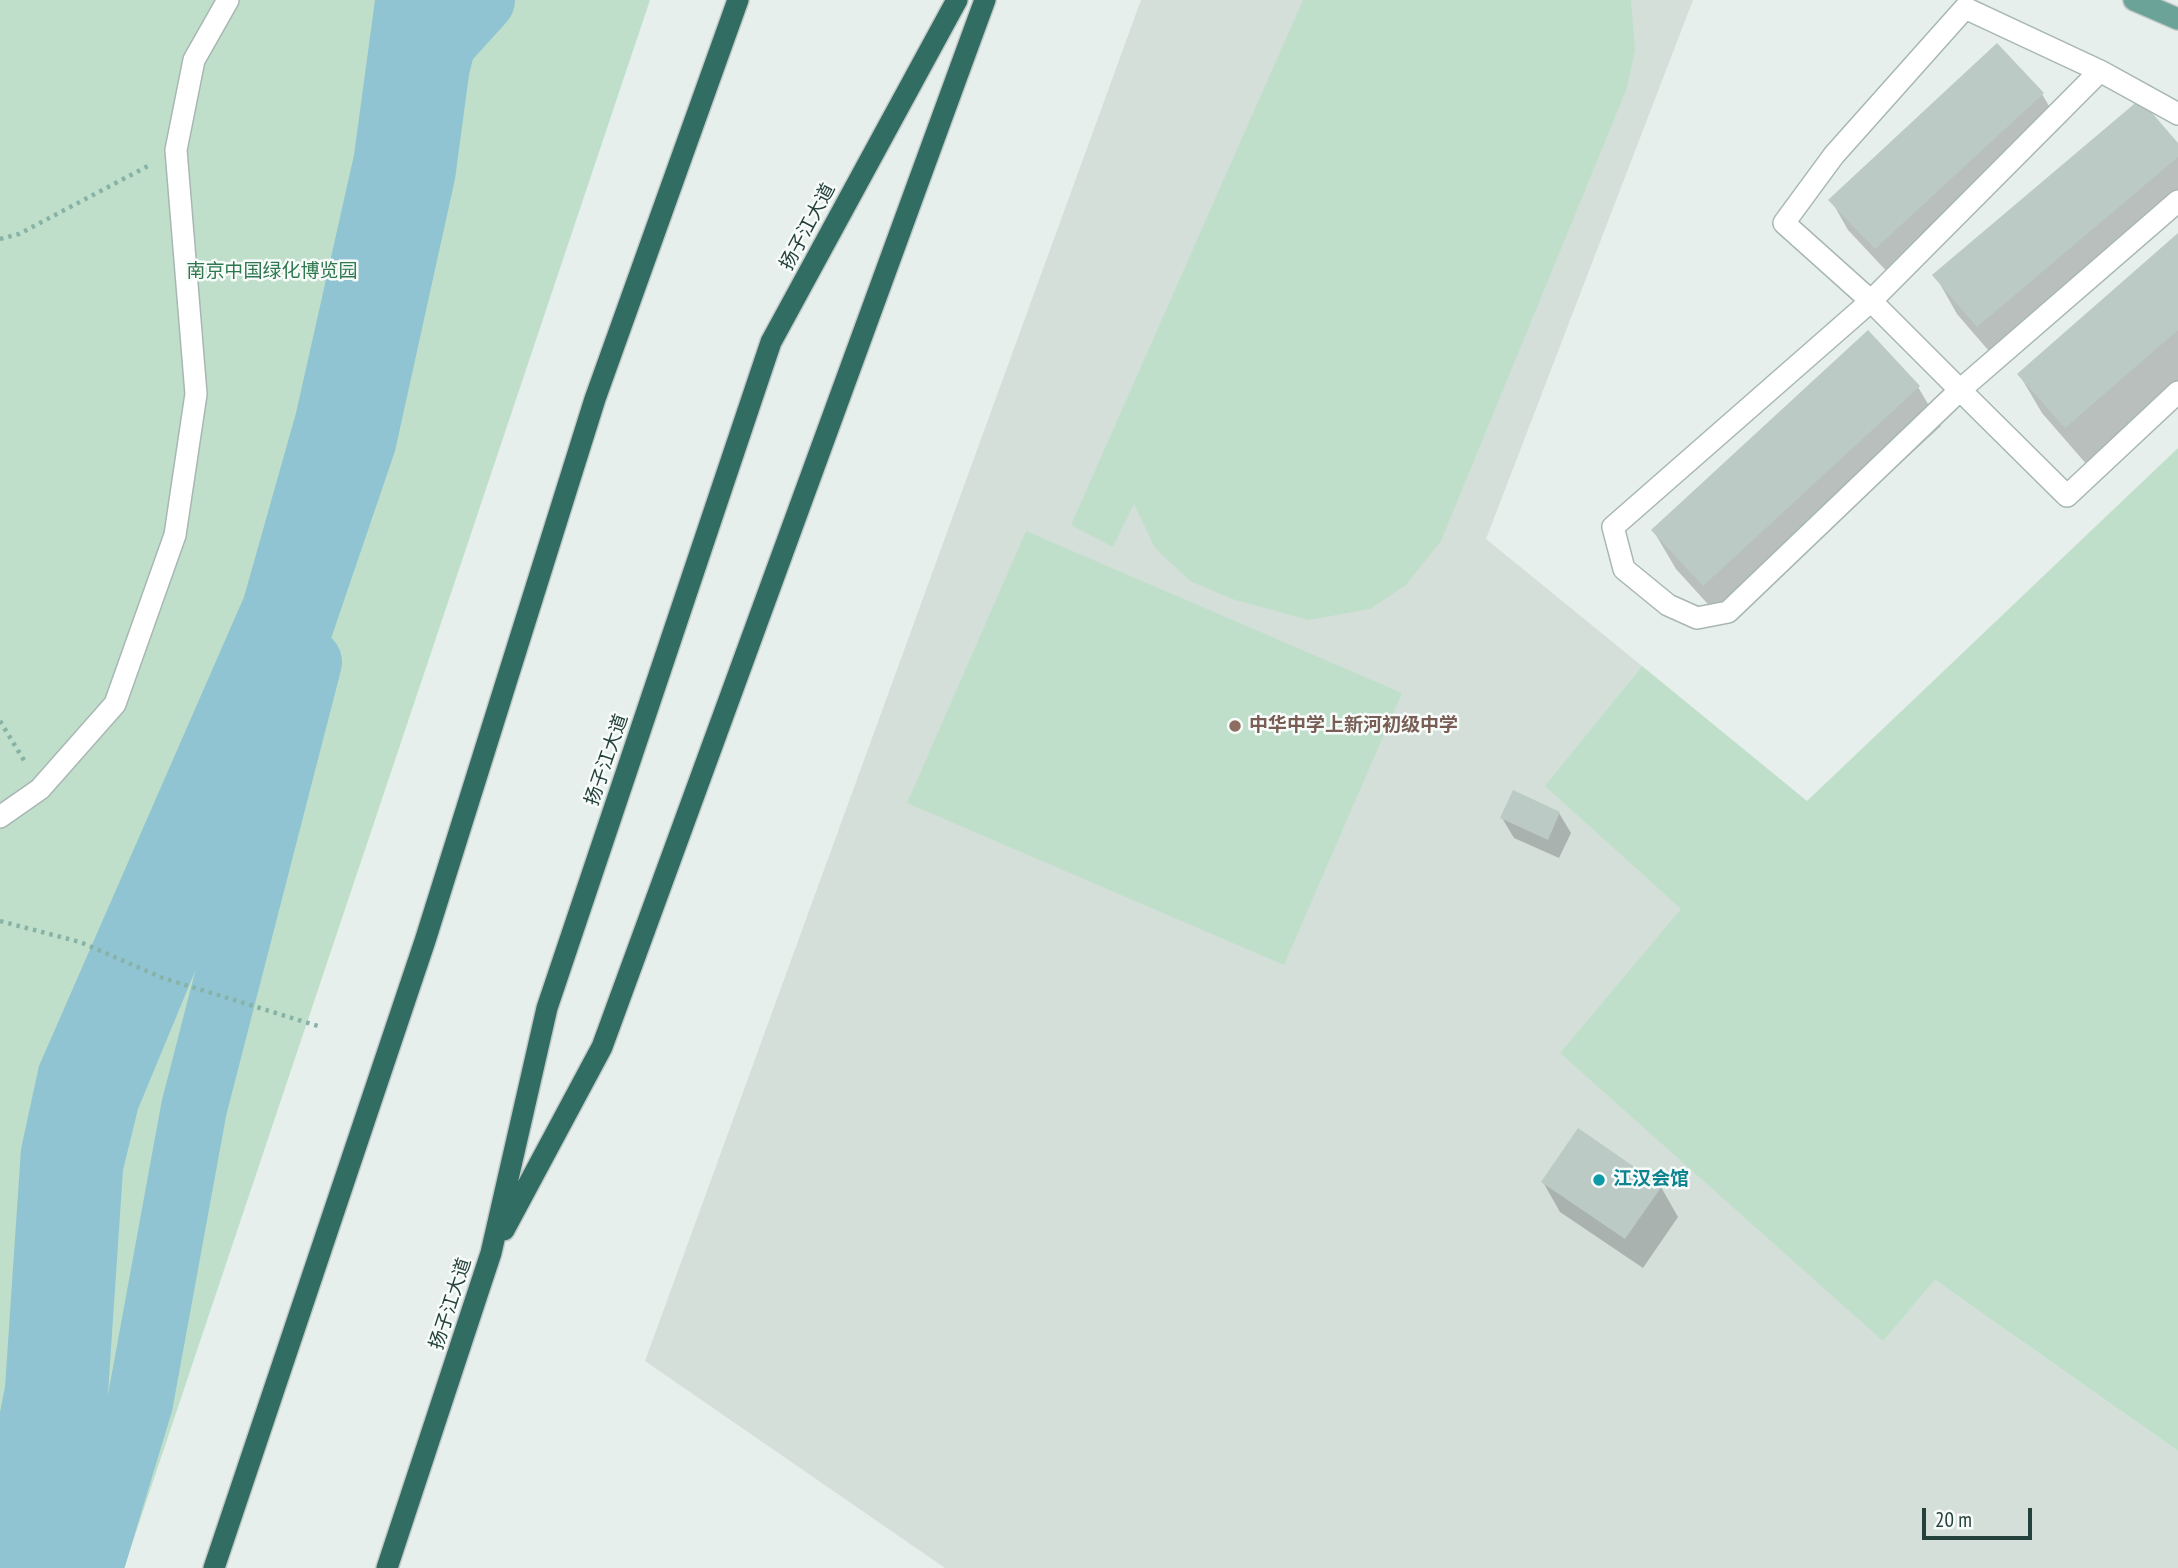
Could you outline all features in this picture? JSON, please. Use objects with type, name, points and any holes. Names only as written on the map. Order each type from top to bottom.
[{"type":"highway","points":[[214,1568],[425,941],[596,399],[738,0]]},
{"type":"highway","name":"扬子江大道","points":[[387,1568],[492,1253],[547,1009],[771,342],[957,0]]},
{"type":"highway","points":[[492,1253],[602,1047],[985,0]]},
{"type":"main road","points":[[2134,0],[2178,19]]},
{"type":"lane","points":[[0,817],[40,789],[115,704],[175,535],[195,394],[176,150],[194,60],[228,0]]},
{"type":"lane","points":[[2178,114],[2100,71],[1965,8],[1834,155],[1784,223],[1871,301],[2067,496],[2178,392]]},
{"type":"lane","points":[[2100,71],[1871,301],[1613,527],[1624,569],[1668,605],[1697,618],[1728,612],[1960,390],[2178,201]]},
{"type":"path","points":[[0,239],[19,234],[176,150]]},
{"type":"path","points":[[0,721],[40,789]]},
{"type":"path","points":[[0,921],[80,942],[163,978],[318,1026]]},
{"type":"shaded area","name":"中华中学上新河初级中学","points":[[1141,0],[1693,0],[1486,539],[1642,666],[1546,786],[1682,909],[1882,1341],[1935,1280],[2178,1451],[2178,1568],[945,1568],[645,1361]]},
{"type":"green space","name":"南京中国绿化博览园","points":[[0,0],[650,0],[124,1568],[0,1568]]},
{"type":"green space","points":[[1303,0],[1631,0],[1635,49],[1627,88],[1441,541],[1406,585],[1370,609],[1309,620],[1232,599],[1190,581],[1155,548],[1134,504],[1113,547],[1071,525]]},
{"type":"green space","points":[[2178,448],[2178,1451],[1935,1280],[1883,1341],[1560,1053],[1681,909],[1545,786],[1642,666],[1807,801]]},
{"type":"green space","points":[[1026,531],[1402,693],[1284,965],[907,803]]},
{"type":"water","points":[[375,0],[479,0],[455,179],[395,451],[322,665],[138,1109],[123,1170],[107,1408],[73,1568],[0,1568],[0,1412],[5,1387],[21,1149],[39,1066],[244,597],[296,413],[354,155]]},
{"type":"building","points":[[1997,43],[2044,93],[1875,249],[1828,200]]},
{"type":"building","points":[[2140,99],[2178,143],[2178,157],[1977,327],[1932,275]]},
{"type":"building","points":[[2178,233],[2178,330],[2065,428],[2017,374]]},
{"type":"building","points":[[1868,330],[1920,386],[1703,586],[1651,530]]},
{"type":"building","points":[[1513,790],[1560,812],[1548,840],[1500,818]]},
{"type":"building","points":[[1578,1128],[1662,1186],[1625,1239],[1541,1182]]},
{"type":"waterway","points":[[433,82],[443,43],[482,0]]},
{"type":"waterway","points":[[90,1568],[140,1403],[194,1108],[309,662]]},
{"type":"place","name":"中华中学上新河初级中学","points":[[1235,726]]},
{"type":"place","name":"江汉会馆","points":[[1599,1180]]}]
